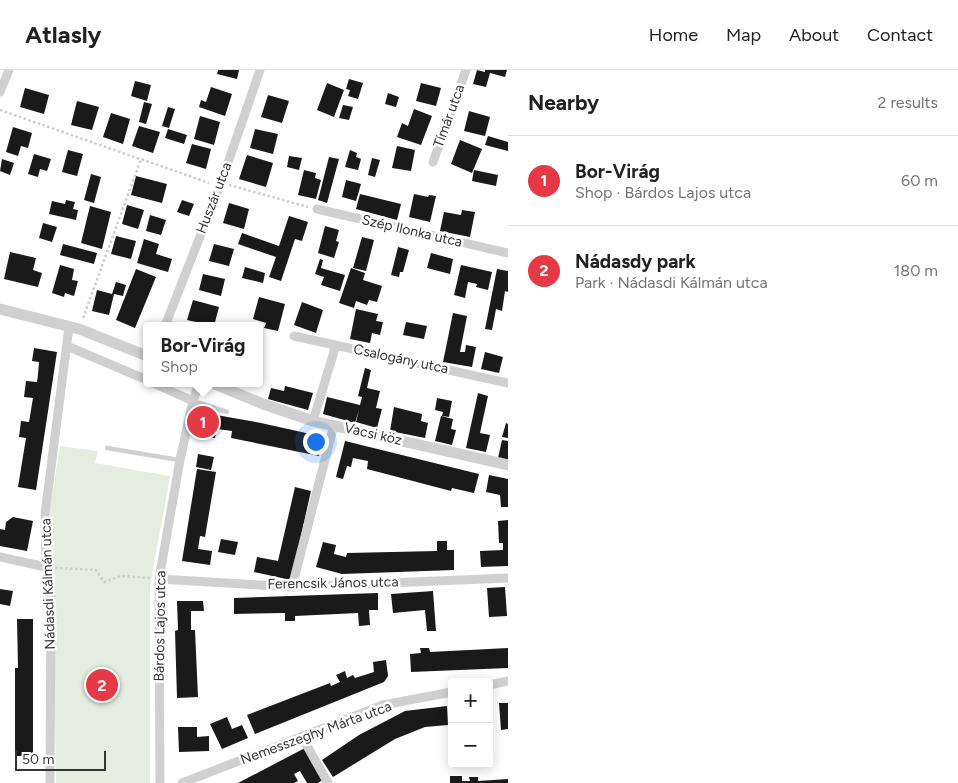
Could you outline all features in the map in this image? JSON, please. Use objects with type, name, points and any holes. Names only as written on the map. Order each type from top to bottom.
[{"type":"street","points":[[0,92],[9,70]]},
{"type":"street","name":"Huszár utca","points":[[167,322],[221,183],[260,70]]},
{"type":"street","name":"Tímár utca","points":[[433,162],[466,70]]},
{"type":"street","name":"Szép Ilonka utca","points":[[317,209],[508,253]]},
{"type":"street","points":[[0,309],[74,328],[143,354]]},
{"type":"street","name":"Nádasdi Kálmán utca","points":[[50,783],[51,595],[46,567],[45,514],[67,346],[74,328]]},
{"type":"street","name":"Csalogány utca","points":[[294,336],[508,382]]},
{"type":"street","points":[[67,346],[143,378]]},
{"type":"street","points":[[313,420],[336,346]]},
{"type":"street","points":[[162,387],[194,401]]},
{"type":"street","name":"Bárdos Lajos utca","points":[[160,783],[159,578],[180,460],[199,387]]},
{"type":"street","name":"Vacsi köz","points":[[222,387],[263,404],[334,426],[508,465]]},
{"type":"street","points":[[292,587],[334,426]]},
{"type":"street","points":[[0,557],[46,567]]},
{"type":"street","name":"Ferencsik János utca","points":[[159,578],[292,587],[508,578]]},
{"type":"street","points":[[493,684],[508,681]]},
{"type":"street","name":"Nemesszeghy Márta utca","points":[[184,783],[383,705],[448,693]]},
{"type":"street","points":[[302,737],[328,783]]},
{"type":"lane","points":[[194,401],[227,412]]},
{"type":"lane","points":[[107,448],[180,460]]},
{"type":"path","points":[[0,110],[212,184],[221,183],[317,209]]},
{"type":"path","points":[[74,328],[141,159]]},
{"type":"path","points":[[46,567],[96,570],[104,582],[121,576],[159,578]]},
{"type":"shaded area","points":[[60,446],[98,451],[95,463],[170,476],[150,586],[150,783],[56,783],[53,582],[44,549]]},
{"type":"building","points":[[218,70],[239,70],[237,79],[217,74]]},
{"type":"building","points":[[477,70],[485,72],[485,70],[507,70],[505,77],[490,73],[486,87],[473,84]]},
{"type":"building","points":[[349,79],[363,83],[358,99],[348,96],[350,90],[346,89]]},
{"type":"building","points":[[135,81],[151,85],[147,101],[131,96]]},
{"type":"building","points":[[327,83],[344,90],[334,117],[317,110]]},
{"type":"building","points":[[421,83],[441,88],[436,106],[416,101]]},
{"type":"building","points":[[211,87],[232,94],[225,116],[199,107],[201,100],[206,102]]},
{"type":"building","points":[[25,88],[49,95],[44,114],[20,107]]},
{"type":"building","points":[[388,93],[399,97],[396,107],[385,104]]},
{"type":"building","points":[[268,95],[289,101],[282,123],[261,117]]},
{"type":"building","points":[[77,101],[99,107],[92,130],[71,125]]},
{"type":"building","points":[[144,102],[152,104],[146,124],[139,122]]},
{"type":"building","points":[[343,105],[353,107],[349,120],[339,118]]},
{"type":"building","points":[[168,107],[175,109],[169,128],[162,126]]},
{"type":"building","points":[[414,109],[432,116],[421,145],[397,137],[402,123],[408,126]]},
{"type":"building","points":[[469,111],[490,117],[485,136],[464,131]]},
{"type":"building","points":[[111,113],[130,119],[123,144],[103,137]]},
{"type":"building","points":[[200,116],[220,122],[214,145],[194,139]]},
{"type":"building","points":[[139,126],[160,132],[153,153],[132,146]]},
{"type":"building","points":[[13,127],[32,133],[28,148],[21,146],[18,156],[6,152]]},
{"type":"building","points":[[168,129],[187,135],[184,144],[165,138]]},
{"type":"building","points":[[255,129],[278,134],[273,154],[250,148]]},
{"type":"building","points":[[488,136],[508,142],[508,151],[485,145]]},
{"type":"building","points":[[460,140],[482,149],[472,173],[451,164]]},
{"type":"building","points":[[192,144],[211,149],[206,169],[186,163]]},
{"type":"building","points":[[397,146],[415,150],[411,171],[392,168]]},
{"type":"building","points":[[68,150],[83,154],[77,176],[62,172]]},
{"type":"building","points":[[350,150],[357,153],[356,157],[361,159],[358,170],[345,167]]},
{"type":"building","points":[[34,154],[51,159],[47,171],[40,169],[38,177],[28,174]]},
{"type":"building","points":[[247,155],[273,163],[266,187],[239,179]]},
{"type":"building","points":[[289,156],[302,158],[299,170],[287,167]]},
{"type":"building","points":[[329,157],[339,159],[327,203],[318,200]]},
{"type":"building","points":[[372,158],[380,160],[375,177],[368,175]]},
{"type":"building","points":[[2,159],[14,163],[10,175],[0,171]]},
{"type":"building","points":[[304,170],[316,173],[315,178],[321,180],[316,199],[298,195]]},
{"type":"building","points":[[474,170],[498,175],[496,186],[472,181]]},
{"type":"building","points":[[91,174],[101,177],[94,203],[84,200]]},
{"type":"building","points":[[136,176],[167,184],[162,203],[131,195]]},
{"type":"building","points":[[346,180],[361,184],[356,201],[342,197]]},
{"type":"building","points":[[360,194],[401,204],[397,220],[356,209]]},
{"type":"building","points":[[414,194],[428,197],[429,195],[436,196],[430,222],[409,217]]},
{"type":"building","points":[[66,200],[75,202],[73,209],[78,210],[76,220],[49,214],[52,201],[65,204]]},
{"type":"building","points":[[182,200],[194,204],[189,216],[177,212]]},
{"type":"building","points":[[229,203],[249,209],[244,229],[223,223]]},
{"type":"building","points":[[127,205],[144,210],[138,229],[122,224]]},
{"type":"building","points":[[90,206],[111,212],[102,249],[81,243]]},
{"type":"building","points":[[462,210],[475,212],[470,237],[440,231],[444,212],[461,215]]},
{"type":"building","points":[[150,215],[166,220],[161,235],[146,231]]},
{"type":"building","points":[[289,216],[308,222],[302,241],[295,239],[281,281],[269,277],[276,257],[238,244],[242,233],[279,246]]},
{"type":"building","points":[[43,223],[57,227],[52,242],[39,238]]},
{"type":"building","points":[[325,226],[339,230],[336,241],[339,242],[334,258],[318,253]]},
{"type":"building","points":[[116,236],[136,241],[131,259],[111,254]]},
{"type":"building","points":[[362,237],[374,240],[366,271],[353,268]]},
{"type":"building","points":[[144,239],[159,244],[156,254],[172,259],[168,272],[137,263]]},
{"type":"building","points":[[63,244],[97,253],[94,264],[60,255]]},
{"type":"building","points":[[214,244],[234,249],[229,266],[209,261]]},
{"type":"building","points":[[398,247],[409,250],[403,272],[400,272],[399,277],[391,275]]},
{"type":"building","points":[[10,252],[36,258],[33,270],[42,273],[38,287],[4,279]]},
{"type":"building","points":[[431,253],[453,259],[450,274],[427,268]]},
{"type":"building","points":[[320,259],[323,260],[321,268],[345,275],[340,291],[321,285],[324,277],[315,274]]},
{"type":"building","points":[[60,265],[74,269],[72,280],[78,281],[74,296],[65,293],[64,297],[52,293]]},
{"type":"building","points":[[461,265],[492,272],[488,290],[476,287],[477,284],[468,282],[465,298],[454,295]]},
{"type":"building","points":[[245,267],[265,273],[263,283],[242,278]]},
{"type":"building","points":[[351,268],[365,273],[363,280],[382,286],[377,302],[369,300],[367,305],[356,301],[354,308],[339,303]]},
{"type":"building","points":[[136,269],[156,277],[135,328],[116,320]]},
{"type":"building","points":[[497,269],[508,271],[508,292],[505,291],[502,311],[496,309],[492,330],[485,329]]},
{"type":"building","points":[[203,274],[225,279],[221,296],[199,290]]},
{"type":"building","points":[[116,282],[126,285],[123,296],[114,294],[109,315],[92,311],[97,290],[112,294]]},
{"type":"building","points":[[259,297],[285,304],[278,331],[264,328],[266,323],[253,319]]},
{"type":"building","points":[[193,300],[219,307],[215,322],[187,320]]},
{"type":"building","points":[[302,302],[323,310],[316,333],[294,325]]},
{"type":"building","points":[[356,309],[378,314],[376,321],[383,322],[380,335],[372,333],[370,343],[350,339]]},
{"type":"building","points":[[453,313],[467,316],[460,352],[465,352],[466,345],[476,347],[472,367],[443,362]]},
{"type":"building","points":[[406,322],[427,326],[424,339],[403,335]]},
{"type":"building","points":[[34,348],[57,352],[36,490],[18,487],[26,438],[19,437],[21,421],[29,422],[33,398],[24,397],[26,381],[37,382],[38,374],[39,362],[32,361]]},
{"type":"building","points":[[485,352],[503,357],[499,373],[481,369]]},
{"type":"building","points":[[365,368],[371,370],[367,388],[380,391],[376,408],[382,409],[377,428],[356,422],[359,410],[355,423],[323,414],[327,397],[360,405],[362,397],[358,396]]},
{"type":"building","points":[[285,386],[313,393],[308,410],[268,399],[271,388],[284,391]]},
{"type":"building","points":[[478,393],[488,396],[480,433],[490,435],[486,452],[466,448]]},
{"type":"building","points":[[437,398],[452,401],[449,417],[442,416],[443,412],[435,410]]},
{"type":"building","points":[[394,407],[422,414],[421,421],[428,423],[425,438],[390,431]]},
{"type":"building","points":[[205,413],[324,437],[319,456],[231,438],[232,431],[217,429],[215,438],[201,436]]},
{"type":"building","points":[[441,416],[453,419],[451,429],[456,430],[452,445],[435,441]]},
{"type":"building","points":[[506,423],[508,424],[508,438],[502,437]]},
{"type":"building","points":[[502,440],[508,441],[508,460],[498,458]]},
{"type":"building","points":[[345,441],[479,474],[474,493],[452,488],[451,491],[367,469],[368,461],[353,458],[351,467],[347,466],[343,479],[336,477]]},
{"type":"building","points":[[198,454],[214,457],[211,470],[196,467]]},
{"type":"building","points":[[197,469],[216,472],[205,537],[200,536],[198,549],[212,551],[210,565],[182,561]]},
{"type":"building","points":[[489,475],[508,479],[508,507],[501,507],[500,495],[486,492]]},
{"type":"building","points":[[295,487],[311,491],[291,580],[254,572],[257,557],[278,561]]},
{"type":"building","points":[[13,517],[33,521],[27,551],[0,546],[0,529],[5,530],[6,522]]},
{"type":"building","points":[[508,520],[508,566],[481,567],[480,551],[503,550],[503,543],[499,543],[498,521]]},
{"type":"building","points":[[221,539],[238,542],[235,555],[218,552]]},
{"type":"building","points":[[437,541],[447,541],[447,550],[454,550],[454,570],[342,574],[316,567],[323,542],[336,545],[334,554],[346,557],[347,553],[437,551]]},
{"type":"building","points":[[505,587],[507,616],[489,617],[487,588]]},
{"type":"building","points":[[0,589],[13,591],[10,606],[0,604]]},
{"type":"building","points":[[433,591],[436,631],[427,631],[425,610],[393,613],[391,594]]},
{"type":"building","points":[[378,593],[378,610],[369,610],[370,625],[359,626],[358,613],[295,616],[295,621],[285,621],[285,613],[234,614],[234,598]]},
{"type":"building","points":[[177,601],[203,601],[204,611],[191,611],[191,630],[195,630],[198,697],[177,698],[175,631],[178,630]]},
{"type":"building","points":[[17,619],[33,619],[33,756],[15,756],[15,668],[18,668]]},
{"type":"building","points":[[420,648],[429,648],[430,652],[508,648],[508,668],[411,672],[410,654],[421,653]]},
{"type":"building","points":[[386,660],[388,676],[384,682],[255,734],[247,715],[330,683],[331,686],[340,682],[336,675],[345,671],[347,678],[353,675],[355,678],[374,672],[373,662]]},
{"type":"building","points":[[499,703],[508,703],[508,729],[501,730]]},
{"type":"building","points":[[447,706],[448,725],[425,727],[395,739],[333,777],[322,760],[359,735],[405,711]]},
{"type":"building","points":[[227,717],[232,729],[242,725],[248,738],[222,749],[210,724]]},
{"type":"building","points":[[178,727],[197,727],[197,737],[209,736],[209,751],[179,752]]},
{"type":"building","points":[[305,748],[324,779],[318,783],[307,783],[300,771],[294,774],[298,781],[294,783],[238,783]]},
{"type":"building","points":[[450,776],[462,776],[462,781],[470,781],[469,777],[478,777],[478,781],[508,779],[508,783],[450,783]]},
{"type":"place","name":"Bor-Virág","points":[[203,422]]},
{"type":"place","name":"Nádasdy park","points":[[102,685]]}]
